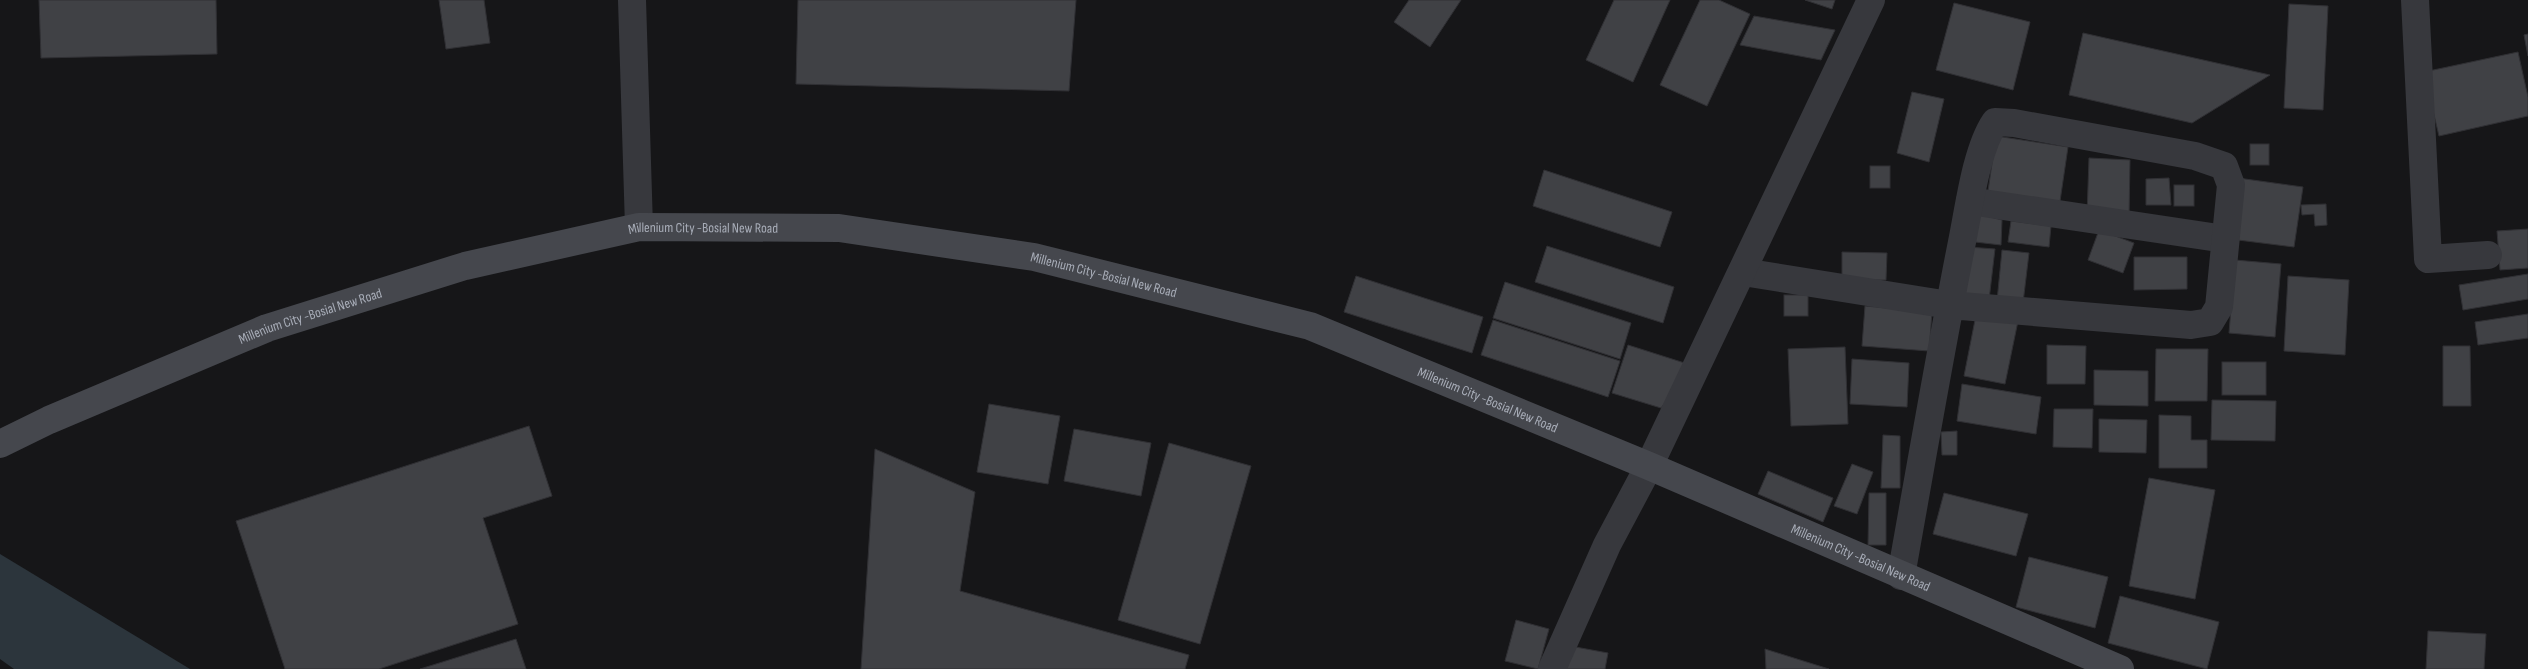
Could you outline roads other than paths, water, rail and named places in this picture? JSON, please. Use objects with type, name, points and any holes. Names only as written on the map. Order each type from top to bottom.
[{"type":"street","points":[[632,0],[639,227]]},
{"type":"street","points":[[1552,669],[1607,545],[1650,466],[1871,0]]},
{"type":"street","points":[[2415,0],[2428,259],[2488,255]]},
{"type":"street","points":[[1743,272],[1949,306],[2191,325],[2210,322],[2219,308],[2231,185],[2224,166],[2195,156],[2014,123],[1995,122],[1987,134],[1970,201],[1949,306],[1901,576]]},
{"type":"street","points":[[1970,201],[2225,239]]},
{"type":"street","name":"Millenium City -Bosial New Road","points":[[0,444],[49,420],[267,328],[465,266],[639,227],[839,228],[1034,258],[1310,326],[1650,466],[2120,669]]}]
